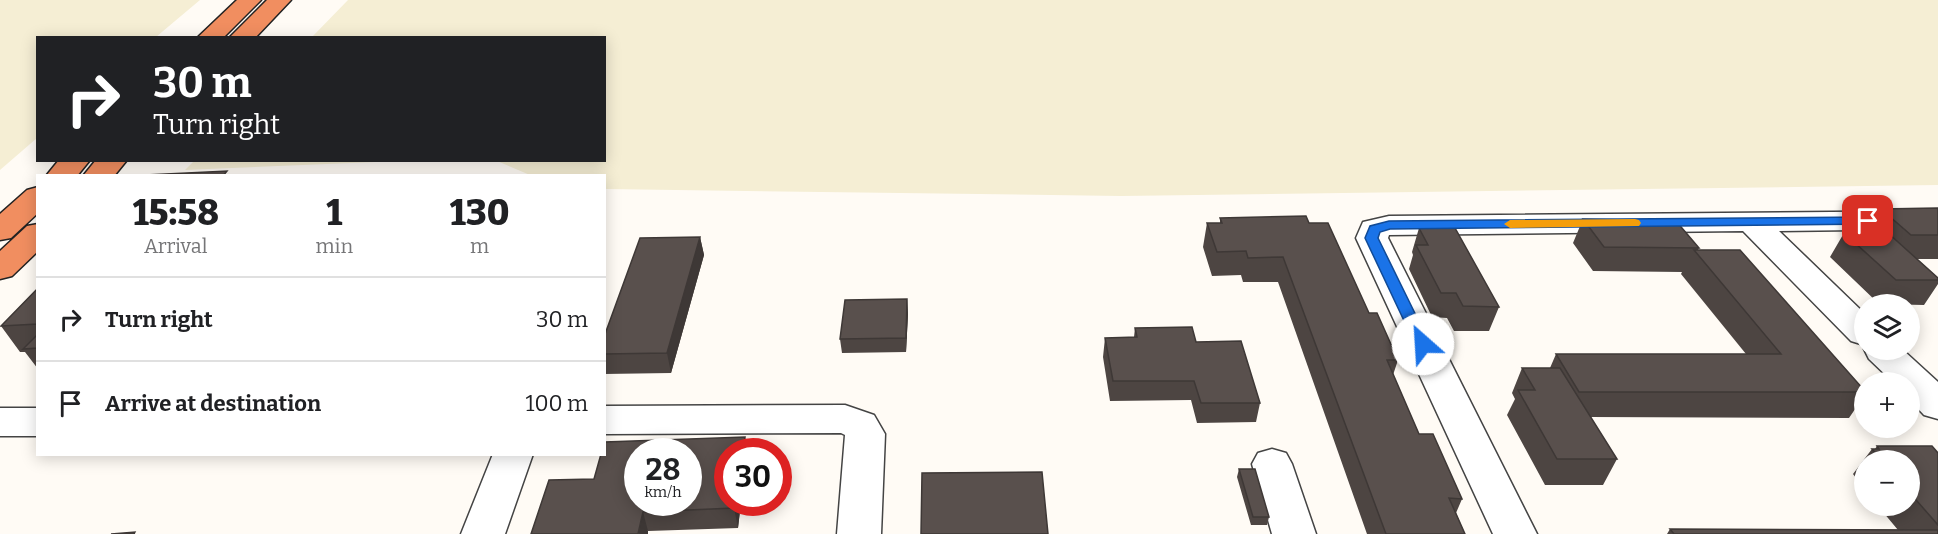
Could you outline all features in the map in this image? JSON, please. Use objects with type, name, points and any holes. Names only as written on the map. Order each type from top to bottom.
[{"type":"highway","points":[[211,36],[250,0]]},
{"type":"highway","points":[[243,36],[280,0]]},
{"type":"highway","points":[[62,174],[74,162]]},
{"type":"highway","points":[[99,174],[111,162]]},
{"type":"highway","points":[[0,231],[36,198]]},
{"type":"highway","points":[[0,268],[36,235]]},
{"type":"street","points":[[1515,534],[1372,238],[1374,229],[1389,225],[1938,220]]},
{"type":"street","points":[[1752,222],[1854,323]]},
{"type":"street","points":[[1892,360],[1938,405]]},
{"type":"street","points":[[606,420],[845,419],[860,425],[865,434],[859,534]]},
{"type":"street","points":[[0,422],[36,422]]},
{"type":"street","points":[[483,534],[512,456]]},
{"type":"street","points":[[1272,464],[1294,534]]},
{"type":"shaded area","points":[[0,0],[200,0],[157,36],[36,36],[36,139],[0,170]]},
{"type":"shaded area","points":[[348,0],[1938,0],[1938,185],[1121,196],[606,189],[606,174],[528,174],[499,162],[606,162],[606,36],[313,36]]},
{"type":"shaded area","points":[[193,162],[376,162],[185,170]]},
{"type":"building","points":[[227,171],[225,174],[166,174]]},
{"type":"building","points":[[1938,208],[1938,235],[1911,235],[1881,209]]},
{"type":"building","points":[[1306,216],[1309,223],[1328,223],[1369,313],[1377,313],[1398,360],[1387,360],[1419,434],[1433,434],[1462,499],[1449,498],[1465,534],[1386,534],[1283,257],[1248,258],[1246,251],[1217,252],[1207,223],[1222,223],[1220,218]]},
{"type":"building","points":[[1583,219],[1676,221],[1699,248],[1604,247]]},
{"type":"building","points":[[1419,228],[1455,228],[1499,307],[1463,306],[1456,293],[1441,293],[1416,245],[1428,245]]},
{"type":"building","points":[[1844,233],[1888,233],[1938,280],[1896,280]]},
{"type":"building","points":[[700,237],[667,353],[606,354],[606,332],[640,238]]},
{"type":"building","points":[[1694,250],[1740,250],[1854,379],[1854,392],[1579,392],[1556,354],[1781,354]]},
{"type":"building","points":[[36,290],[36,324],[1,326]]},
{"type":"building","points":[[907,299],[906,338],[840,339],[845,300]]},
{"type":"building","points":[[1192,327],[1196,342],[1241,341],[1260,403],[1201,403],[1194,381],[1113,381],[1105,338],[1137,337],[1135,328]]},
{"type":"building","points":[[36,336],[36,348],[23,349]]},
{"type":"building","points":[[1522,368],[1560,368],[1617,459],[1557,459],[1518,390],[1535,390]]},
{"type":"building","points":[[714,438],[714,509],[702,509],[702,439]]},
{"type":"building","points":[[624,441],[624,516],[642,516],[638,534],[531,534],[549,480],[594,479],[600,456],[606,456],[606,442]]},
{"type":"building","points":[[1877,446],[1932,446],[1938,453],[1938,525],[1920,504],[1920,450],[1872,449],[1879,449]]},
{"type":"building","points":[[1239,469],[1255,469],[1269,517],[1253,517]]},
{"type":"building","points":[[1042,472],[1048,534],[921,534],[922,473]]},
{"type":"building","points":[[1670,529],[1938,530],[1938,534],[1674,534]]},
{"type":"building","points":[[135,532],[134,534],[111,534]]},
{"type":"slow traffic","points":[[1510,224],[1635,223]]},
{"type":"route","points":[[1423,344],[1372,238],[1374,229],[1389,225],[1868,221]]}]
